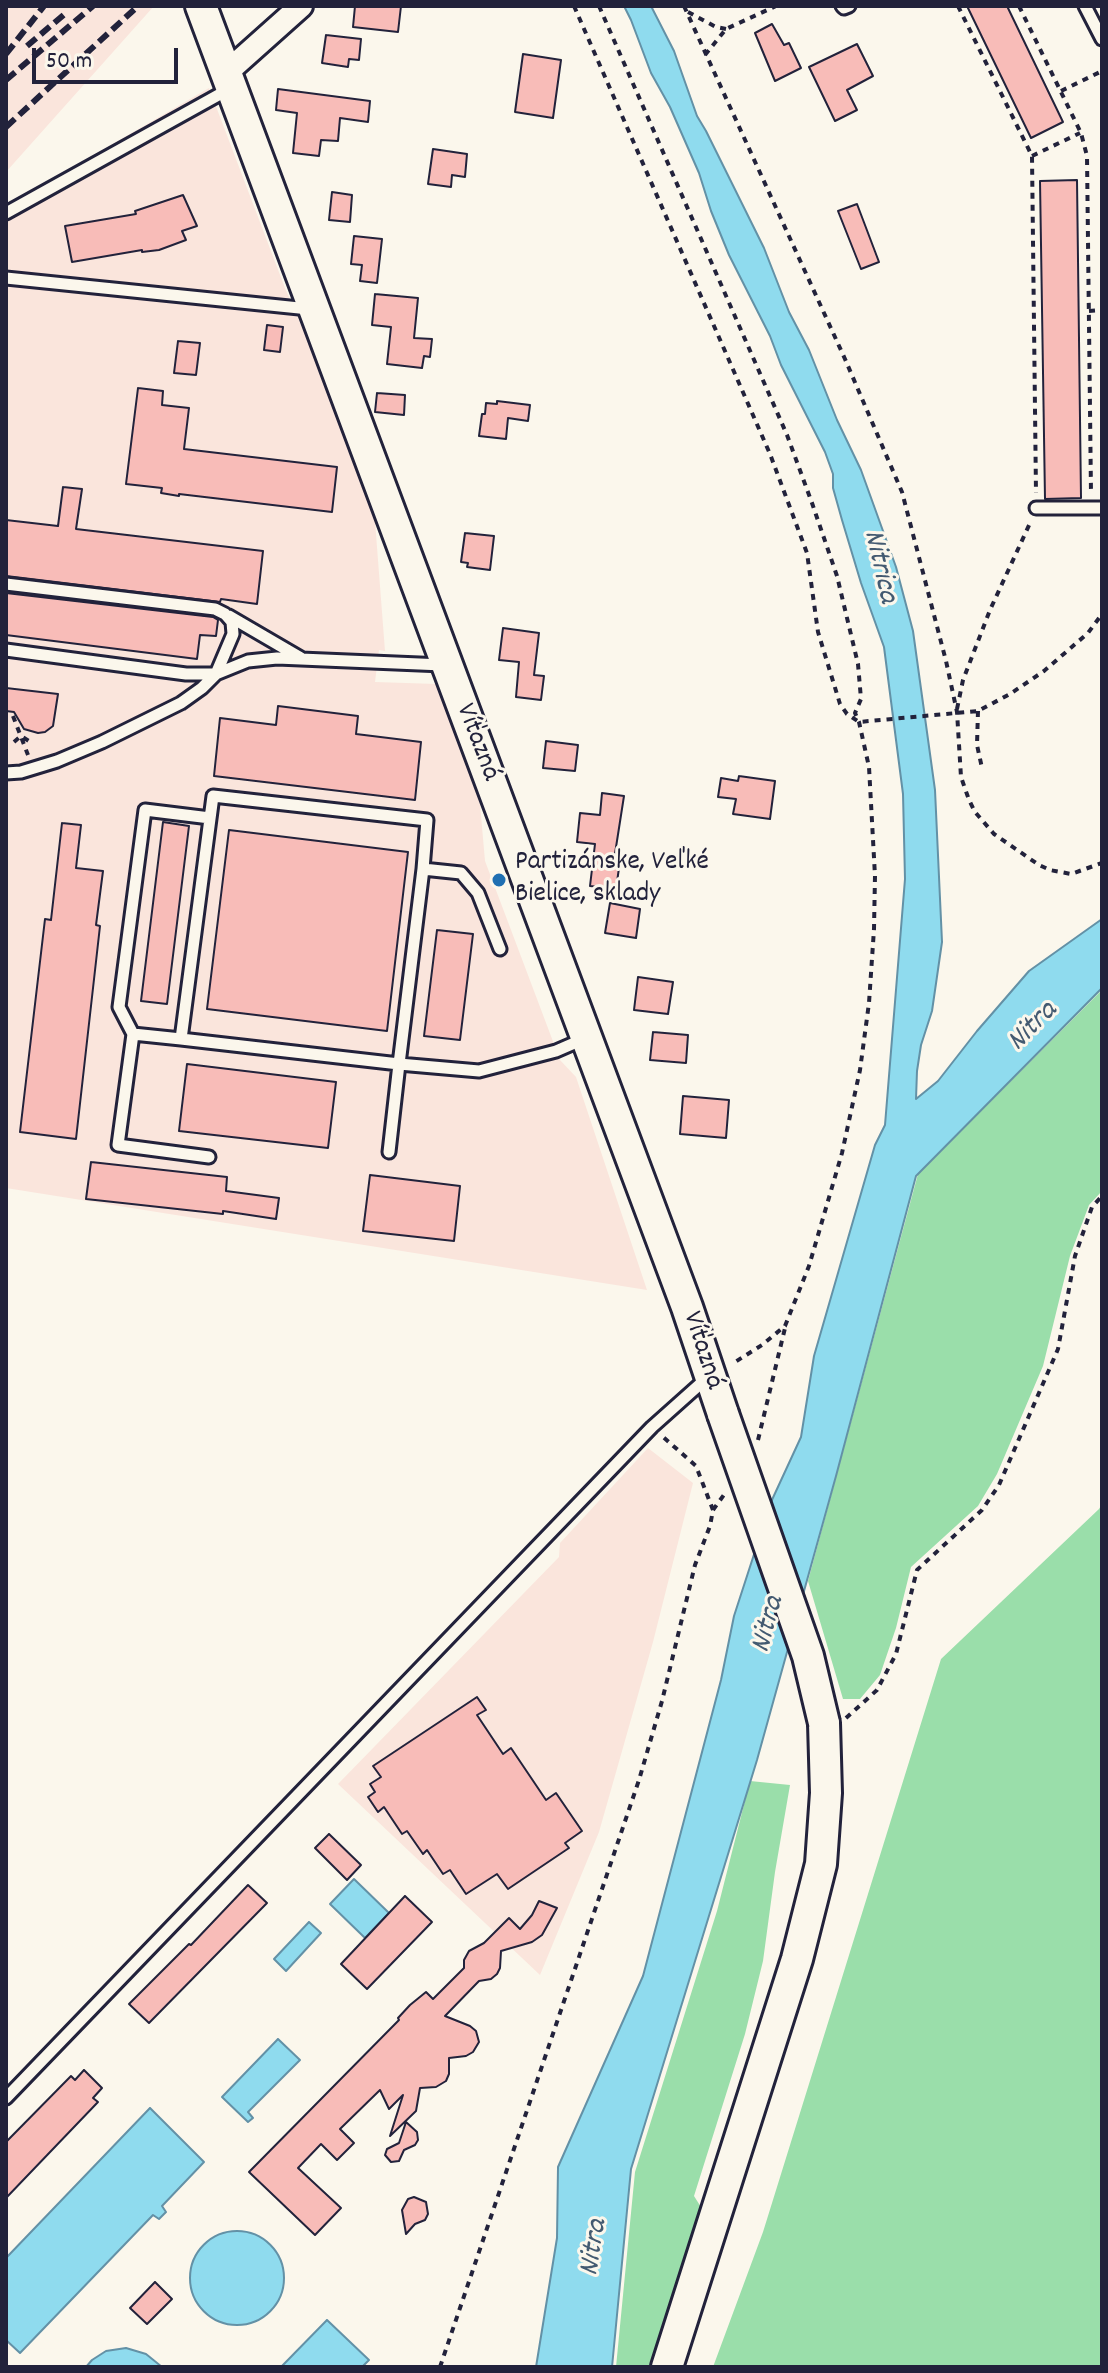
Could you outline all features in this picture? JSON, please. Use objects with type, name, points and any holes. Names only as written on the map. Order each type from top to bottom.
[{"type":"main road","name":"Víťazná","points":[[201,6],[687,1307],[808,1656],[825,1727],[826,1793],[821,1864],[792,1974],[667,2367]]},
{"type":"street","points":[[229,80],[301,6]]},
{"type":"lane","points":[[842,6],[849,6]]},
{"type":"lane","points":[[1085,6],[1102,39]]},
{"type":"lane","points":[[6,213],[229,80]]},
{"type":"lane","points":[[6,278],[314,309]]},
{"type":"lane","points":[[1036,508],[1097,508]]},
{"type":"lane","points":[[6,584],[215,609],[302,659]]},
{"type":"lane","points":[[6,773],[30,770],[102,742],[181,703],[202,688],[216,674],[233,634],[232,622],[225,614]]},
{"type":"lane","points":[[6,650],[186,674],[216,674],[248,661],[302,659],[447,665]]},
{"type":"lane","points":[[181,1039],[213,796],[427,820],[389,1152]]},
{"type":"lane","points":[[209,1157],[118,1145],[133,1034],[119,1007],[145,810],[210,818]]},
{"type":"lane","points":[[423,869],[461,873],[478,893],[500,949]]},
{"type":"lane","points":[[133,1034],[479,1071],[556,1051],[587,1038]]},
{"type":"lane","points":[[6,2098],[652,1427],[709,1377]]},
{"type":"path","points":[[574,6],[770,454],[807,553],[818,632],[840,704],[847,714],[859,722],[978,711],[1044,671],[1088,633],[1102,614]]},
{"type":"path","points":[[599,6],[787,435],[812,503],[837,576],[858,664],[861,699],[855,713],[869,767],[875,876],[874,929],[860,1070],[842,1153],[809,1266],[785,1326],[765,1416],[750,1452]]},
{"type":"path","points":[[705,55],[726,29],[776,6]]},
{"type":"path","points":[[957,712],[963,680],[990,610],[1036,508],[1032,156],[958,6]]},
{"type":"path","points":[[1019,6],[1081,133],[1087,156],[1089,311],[1097,508]]},
{"type":"path","points":[[685,8],[716,27],[726,29]]},
{"type":"path","points":[[685,8],[902,492],[924,569],[957,712],[963,786],[975,812],[1010,846],[1050,870],[1071,874],[1102,863]]},
{"type":"path","points":[[1061,91],[1102,71]]},
{"type":"path","points":[[1032,156],[1081,133]]},
{"type":"path","points":[[1089,311],[1102,310]]},
{"type":"path","points":[[978,711],[977,745],[982,768]]},
{"type":"path","points":[[13,716],[29,757],[30,770]]},
{"type":"path","points":[[14,742],[21,736]]},
{"type":"path","points":[[21,736],[32,743]]},
{"type":"path","points":[[825,1727],[852,1714],[877,1690],[896,1654],[917,1570],[982,1510],[999,1485],[1058,1349],[1075,1256],[1092,1207],[1102,1196]]},
{"type":"path","points":[[709,1377],[742,1359],[785,1326]]},
{"type":"path","points":[[652,1427],[696,1466],[713,1510]]},
{"type":"path","points":[[440,2367],[639,1780],[695,1565],[713,1510],[726,1492]]},
{"type":"shaded area","points":[[6,6],[154,6],[6,172]]},
{"type":"shaded area","points":[[209,88],[285,288],[315,357],[375,521],[385,651],[379,650],[375,682],[437,684],[480,804],[485,861],[560,1060],[576,1077],[647,1290],[6,1188],[6,206]]},
{"type":"shaded area","points":[[648,1448],[693,1483],[653,1642],[599,1832],[540,1975],[338,1784],[559,1557],[560,1543]]},
{"type":"green space","points":[[1102,990],[1102,1191],[1089,1205],[1070,1256],[1043,1366],[997,1474],[978,1506],[911,1567],[896,1628],[880,1675],[860,1699],[843,1699],[808,1581],[918,1174]]},
{"type":"green space","points":[[1102,1504],[1102,2367],[713,2367],[763,2232],[941,1659]]},
{"type":"green space","points":[[750,1781],[790,1785],[763,1961],[745,2034],[694,2196],[706,2215],[654,2367],[616,2367],[635,2172],[717,1911]]},
{"type":"water","points":[[624,6],[651,6],[674,51],[697,116],[764,248],[789,312],[809,350],[861,470],[896,567],[913,631],[935,790],[942,942],[932,1011],[921,1045],[916,1099],[938,1081],[1029,971],[1102,919],[1102,988],[916,1176],[757,1760],[631,2169],[612,2367],[536,2367],[557,2238],[558,2167],[643,1976],[721,1680],[734,1616],[771,1502],[801,1437],[814,1356],[875,1145],[885,1125],[905,879],[903,794],[884,647],[842,520],[833,488],[833,474],[729,255],[699,173],[670,107],[651,73]]},
{"type":"water","points":[[354,1879],[389,1913],[365,1938],[330,1904]]},
{"type":"water","points":[[309,1922],[321,1933],[286,1971],[274,1959]]},
{"type":"water","points":[[278,2039],[300,2060],[248,2112],[253,2118],[248,2122],[222,2097]]},
{"type":"water","points":[[150,2108],[204,2162],[162,2206],[166,2212],[159,2219],[153,2215],[20,2353],[6,2340],[6,2258]]},
{"type":"water","points":[[237,2231],[255,2235],[270,2245],[280,2260],[284,2278],[280,2296],[270,2311],[255,2321],[237,2325],[219,2321],[204,2311],[194,2296],[190,2278],[194,2260],[204,2245],[219,2235]]},
{"type":"water","points":[[327,2320],[369,2360],[362,2367],[281,2367]]},
{"type":"water","points":[[126,2348],[146,2354],[162,2367],[86,2367],[106,2351]]},
{"type":"building","points":[[355,6],[401,6],[398,32],[353,27]]},
{"type":"building","points":[[967,6],[1007,6],[1063,122],[1031,138]]},
{"type":"building","points":[[772,24],[784,45],[789,43],[801,68],[775,81],[755,33]]},
{"type":"building","points":[[326,35],[361,39],[359,60],[349,59],[348,67],[322,63]]},
{"type":"building","points":[[857,44],[873,76],[847,90],[857,110],[835,121],[809,67]]},
{"type":"building","points":[[523,54],[561,60],[553,118],[515,112]]},
{"type":"building","points":[[278,89],[370,101],[368,122],[340,118],[338,141],[321,140],[319,156],[293,153],[297,113],[276,110]]},
{"type":"building","points":[[433,149],[467,154],[465,177],[452,175],[451,187],[428,184]]},
{"type":"building","points":[[1077,180],[1081,498],[1045,499],[1040,181]]},
{"type":"building","points":[[332,192],[352,195],[350,222],[329,220]]},
{"type":"building","points":[[183,195],[197,226],[182,231],[186,240],[159,250],[72,262],[65,226],[136,214],[135,211]]},
{"type":"building","points":[[857,204],[879,262],[861,269],[838,211]]},
{"type":"building","points":[[354,236],[382,239],[377,283],[360,281],[362,265],[351,264]]},
{"type":"building","points":[[375,294],[418,298],[414,338],[432,339],[430,357],[424,356],[422,368],[387,364],[391,327],[372,325]]},
{"type":"building","points":[[267,325],[283,327],[280,352],[264,350]]},
{"type":"building","points":[[178,341],[200,343],[196,375],[174,373]]},
{"type":"building","points":[[138,388],[163,391],[162,405],[189,408],[184,449],[337,467],[332,512],[179,496],[161,493],[162,488],[126,484]]},
{"type":"building","points":[[377,393],[405,395],[404,415],[375,412]]},
{"type":"building","points":[[497,401],[530,405],[528,421],[508,418],[506,439],[479,436],[486,403],[497,404]]},
{"type":"building","points":[[63,487],[82,489],[76,529],[263,551],[257,604],[6,576],[6,520],[58,526]]},
{"type":"building","points":[[465,533],[494,536],[490,570],[467,567],[468,563],[461,562]]},
{"type":"building","points":[[6,593],[213,617],[218,620],[216,636],[200,635],[197,659],[6,635]]},
{"type":"building","points":[[503,628],[539,633],[534,675],[544,676],[541,700],[516,697],[519,662],[499,660]]},
{"type":"building","points":[[6,688],[58,694],[53,726],[38,733],[24,729],[14,712],[6,711]]},
{"type":"building","points":[[278,706],[358,716],[356,734],[421,742],[415,800],[214,776],[220,718],[276,725]]},
{"type":"building","points":[[546,741],[578,745],[575,771],[543,768]]},
{"type":"building","points":[[739,776],[775,781],[770,819],[733,814],[736,799],[718,797],[721,778],[738,781]]},
{"type":"building","points":[[602,793],[624,796],[614,860],[620,861],[616,889],[590,886],[595,844],[577,842],[580,813],[600,815]]},
{"type":"building","points":[[163,822],[189,826],[167,1004],[141,1001]]},
{"type":"building","points":[[62,823],[81,825],[76,868],[103,871],[96,925],[100,926],[76,1139],[20,1132],[45,919],[51,920]]},
{"type":"building","points":[[229,830],[408,852],[387,1031],[207,1009]]},
{"type":"building","points":[[610,903],[640,909],[636,938],[605,933]]},
{"type":"building","points":[[437,930],[473,934],[460,1040],[424,1036]]},
{"type":"building","points":[[638,977],[673,982],[668,1014],[634,1010]]},
{"type":"building","points":[[653,1032],[688,1035],[686,1063],[650,1060]]},
{"type":"building","points":[[187,1064],[336,1082],[328,1148],[179,1131]]},
{"type":"building","points":[[683,1096],[729,1100],[726,1138],[680,1134]]},
{"type":"building","points":[[91,1162],[227,1177],[226,1191],[279,1198],[276,1219],[223,1211],[223,1214],[86,1199]]},
{"type":"building","points":[[370,1175],[460,1186],[454,1241],[363,1231]]},
{"type":"building","points":[[477,1697],[486,1710],[477,1715],[503,1754],[511,1748],[546,1800],[556,1793],[582,1831],[565,1843],[569,1848],[508,1889],[497,1874],[466,1894],[450,1870],[443,1874],[427,1850],[423,1854],[407,1831],[402,1834],[384,1807],[378,1812],[368,1797],[375,1792],[370,1784],[381,1777],[373,1766]]},
{"type":"building","points":[[329,1834],[361,1865],[347,1880],[315,1848]]},
{"type":"building","points":[[248,1885],[267,1903],[149,2023],[129,2004]]},
{"type":"building","points":[[405,1896],[432,1922],[367,1989],[341,1964]]},
{"type":"building","points":[[539,1901],[557,1908],[542,1935],[532,1942],[501,1951],[497,1974],[491,1979],[479,1981],[445,2016],[476,2031],[479,2042],[473,2052],[449,2058],[446,2081],[436,2087],[420,2088],[416,2111],[390,2136],[403,2095],[389,2109],[380,2090],[340,2129],[354,2143],[337,2160],[321,2144],[298,2168],[341,2208],[315,2235],[249,2172],[399,2020],[410,2005],[426,1992],[433,1999],[464,1968],[469,1951],[484,1943],[509,1918],[520,1929]]},
{"type":"building","points":[[84,2070],[102,2088],[93,2098],[98,2102],[6,2198],[6,2142],[71,2076],[75,2080]]},
{"type":"building","points":[[406,2122],[417,2132],[418,2140],[404,2150],[399,2161],[391,2162],[385,2155],[387,2149],[399,2143]]},
{"type":"building","points":[[414,2197],[426,2202],[428,2214],[425,2220],[415,2224],[406,2234],[402,2210],[408,2199]]},
{"type":"building","points":[[155,2282],[172,2299],[147,2324],[130,2308]]},
{"type":"railway","points":[[6,54],[44,6]]},
{"type":"railway","points":[[6,80],[93,6]]},
{"type":"railway","points":[[6,127],[138,6]]},
{"type":"railway","points":[[27,46],[67,12]]},
{"type":"place","name":"Partizánske, Veľké Bielice, sklady","points":[[499,880]]},
{"type":"water label","name":"Nitrica","points":[[878,567]]},
{"type":"water label","name":"Nitra","points":[[1034,1028]]},
{"type":"water label","name":"Nitra","points":[[770,1625]]},
{"type":"water label","name":"Nitra","points":[[596,2248]]}]
